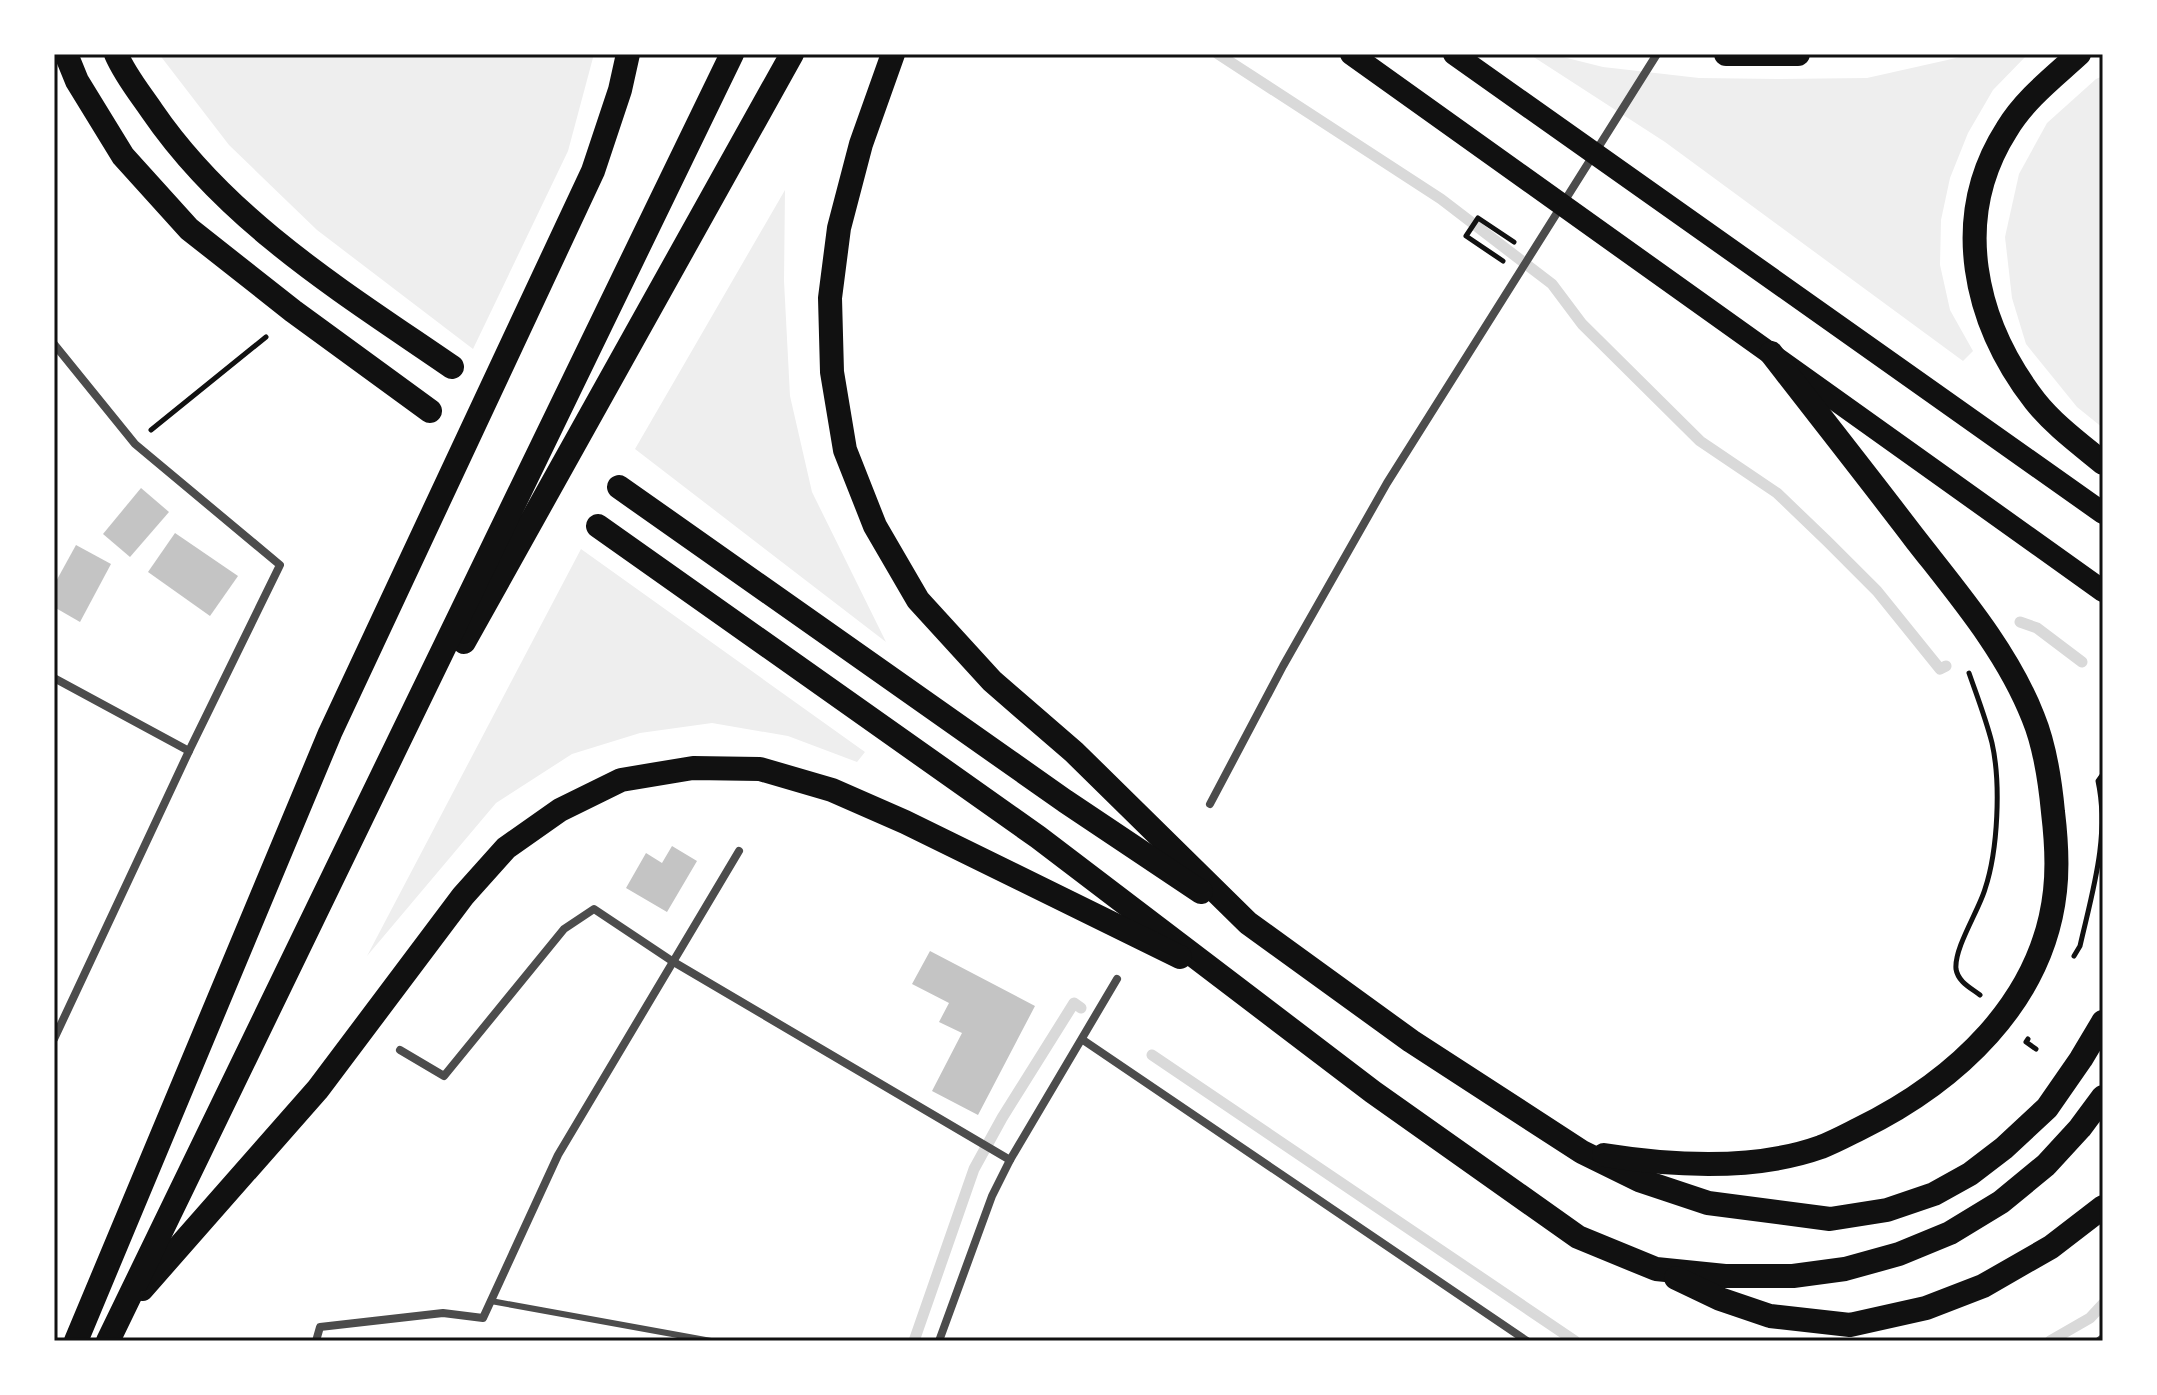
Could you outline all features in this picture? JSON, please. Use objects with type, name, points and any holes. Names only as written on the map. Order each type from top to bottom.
[{"type":"highway","points":[[66,54],[77,81],[123,156],[189,229],[293,311],[430,411]]},
{"type":"highway","points":[[116,54],[165,131],[224,198],[302,263],[452,367]]},
{"type":"highway","points":[[76,1341],[330,733],[593,171],[620,90],[628,54]]},
{"type":"highway","points":[[108,1341],[732,54]]},
{"type":"highway","points":[[342,861],[792,54]]},
{"type":"highway","points":[[893,54],[861,144],[839,228],[830,298],[832,372],[845,450],[875,526],[918,600],[992,681],[1074,752],[1248,923]]},
{"type":"highway","points":[[1351,54],[2103,591]]},
{"type":"highway","points":[[1454,54],[2103,513]]},
{"type":"highway","points":[[1726,54],[1798,54]]},
{"type":"highway","points":[[2079,54],[2040,89],[2007,128],[1983,177],[1973,223],[1977,279],[1998,341],[2037,403],[2068,435],[2103,463]]},
{"type":"highway","points":[[1582,1152],[1646,1162],[1733,1163],[1779,1158],[1821,1147],[1915,1098],[1963,1062],[1997,1024],[2025,984],[2046,935],[2055,891],[2056,837],[2049,777],[2034,718],[2009,666],[1968,606],[1771,353]]},
{"type":"highway","points":[[619,487],[1065,801],[1248,923],[1411,1041],[1582,1152],[1639,1180],[1708,1203],[1830,1219],[1887,1210],[1934,1194],[1970,1174],[2047,1108],[2103,1022]]},
{"type":"highway","points":[[598,526],[1038,837],[1373,1092],[1578,1237],[1720,1299],[1770,1316],[1850,1325],[1926,1308],[1983,1286],[2051,1247],[2103,1207]]},
{"type":"highway","points":[[121,1313],[318,1089],[463,896],[506,848],[560,810],[621,780],[693,768],[760,769],[832,790],[905,822],[1232,983]]},
{"type":"highway","points":[[1656,1269],[1725,1276],[1793,1276],[1845,1269],[1899,1254],[1950,1233],[2001,1202],[2046,1165],[2103,1097]]},
{"type":"street","points":[[1210,804],[1283,666],[1387,483],[1657,54]]},
{"type":"street","points":[[54,344],[135,444],[280,565],[54,1039]]},
{"type":"street","points":[[54,678],[189,751]]},
{"type":"street","points":[[316,1341],[320,1327],[443,1313],[483,1318],[558,1155],[739,851]]},
{"type":"street","points":[[400,1050],[444,1076],[564,929],[594,909],[672,961],[1010,1160]]},
{"type":"street","points":[[939,1341],[992,1196],[1117,979]]},
{"type":"street","points":[[1083,1040],[1527,1341]]},
{"type":"lane","points":[[491,1301],[711,1341]]},
{"type":"path","points":[[1498,258],[1466,236],[1478,218],[1508,238]]},
{"type":"path","points":[[135,444],[266,337]]},
{"type":"path","points":[[1969,673],[1993,747],[1996,792],[1994,847],[1981,903],[1959,952],[1956,969],[1961,981],[1984,996]]},
{"type":"path","points":[[2031,1034],[2026,1042],[2036,1049]]},
{"type":"shaded area","points":[[159,54],[594,54],[568,151],[473,349],[317,230],[229,145]]},
{"type":"shaded area","points":[[1529,54],[1551,54],[1603,67],[1699,78],[1778,79],[1867,78],[1974,54],[2028,54],[1993,90],[1968,133],[1950,178],[1941,220],[1940,265],[1950,310],[1973,351],[1963,361],[1665,142]]},
{"type":"shaded area","points":[[2103,76],[2103,428],[2077,407],[2026,344],[2012,298],[2005,237],[2019,174],[2047,123]]},
{"type":"shaded area","points":[[785,190],[784,281],[790,396],[812,492],[886,642],[635,449]]},
{"type":"shaded area","points":[[581,549],[865,752],[857,762],[788,736],[712,723],[640,733],[572,754],[496,803],[367,956]]},
{"type":"building","points":[[141,488],[169,512],[130,557],[103,534]]},
{"type":"building","points":[[175,533],[238,576],[210,616],[148,572]]},
{"type":"building","points":[[76,545],[111,564],[80,622],[54,607],[54,585]]},
{"type":"building","points":[[672,846],[697,861],[667,912],[626,888],[646,853],[662,863]]},
{"type":"building","points":[[930,951],[1035,1006],[978,1115],[932,1091],[962,1033],[939,1022],[949,1003],[912,984]]},
{"type":"waterway","points":[[1218,54],[1441,199],[1552,284],[1582,324],[1700,441],[1777,493],[1877,591],[1940,669],[1946,666]]},
{"type":"waterway","points":[[2020,622],[2037,628],[2082,662]]},
{"type":"waterway","points":[[914,1341],[974,1169],[1074,1003],[1081,1008]]},
{"type":"waterway","points":[[1152,1055],[1575,1341]]},
{"type":"waterway","points":[[2050,1341],[2090,1318],[2103,1304]]}]
